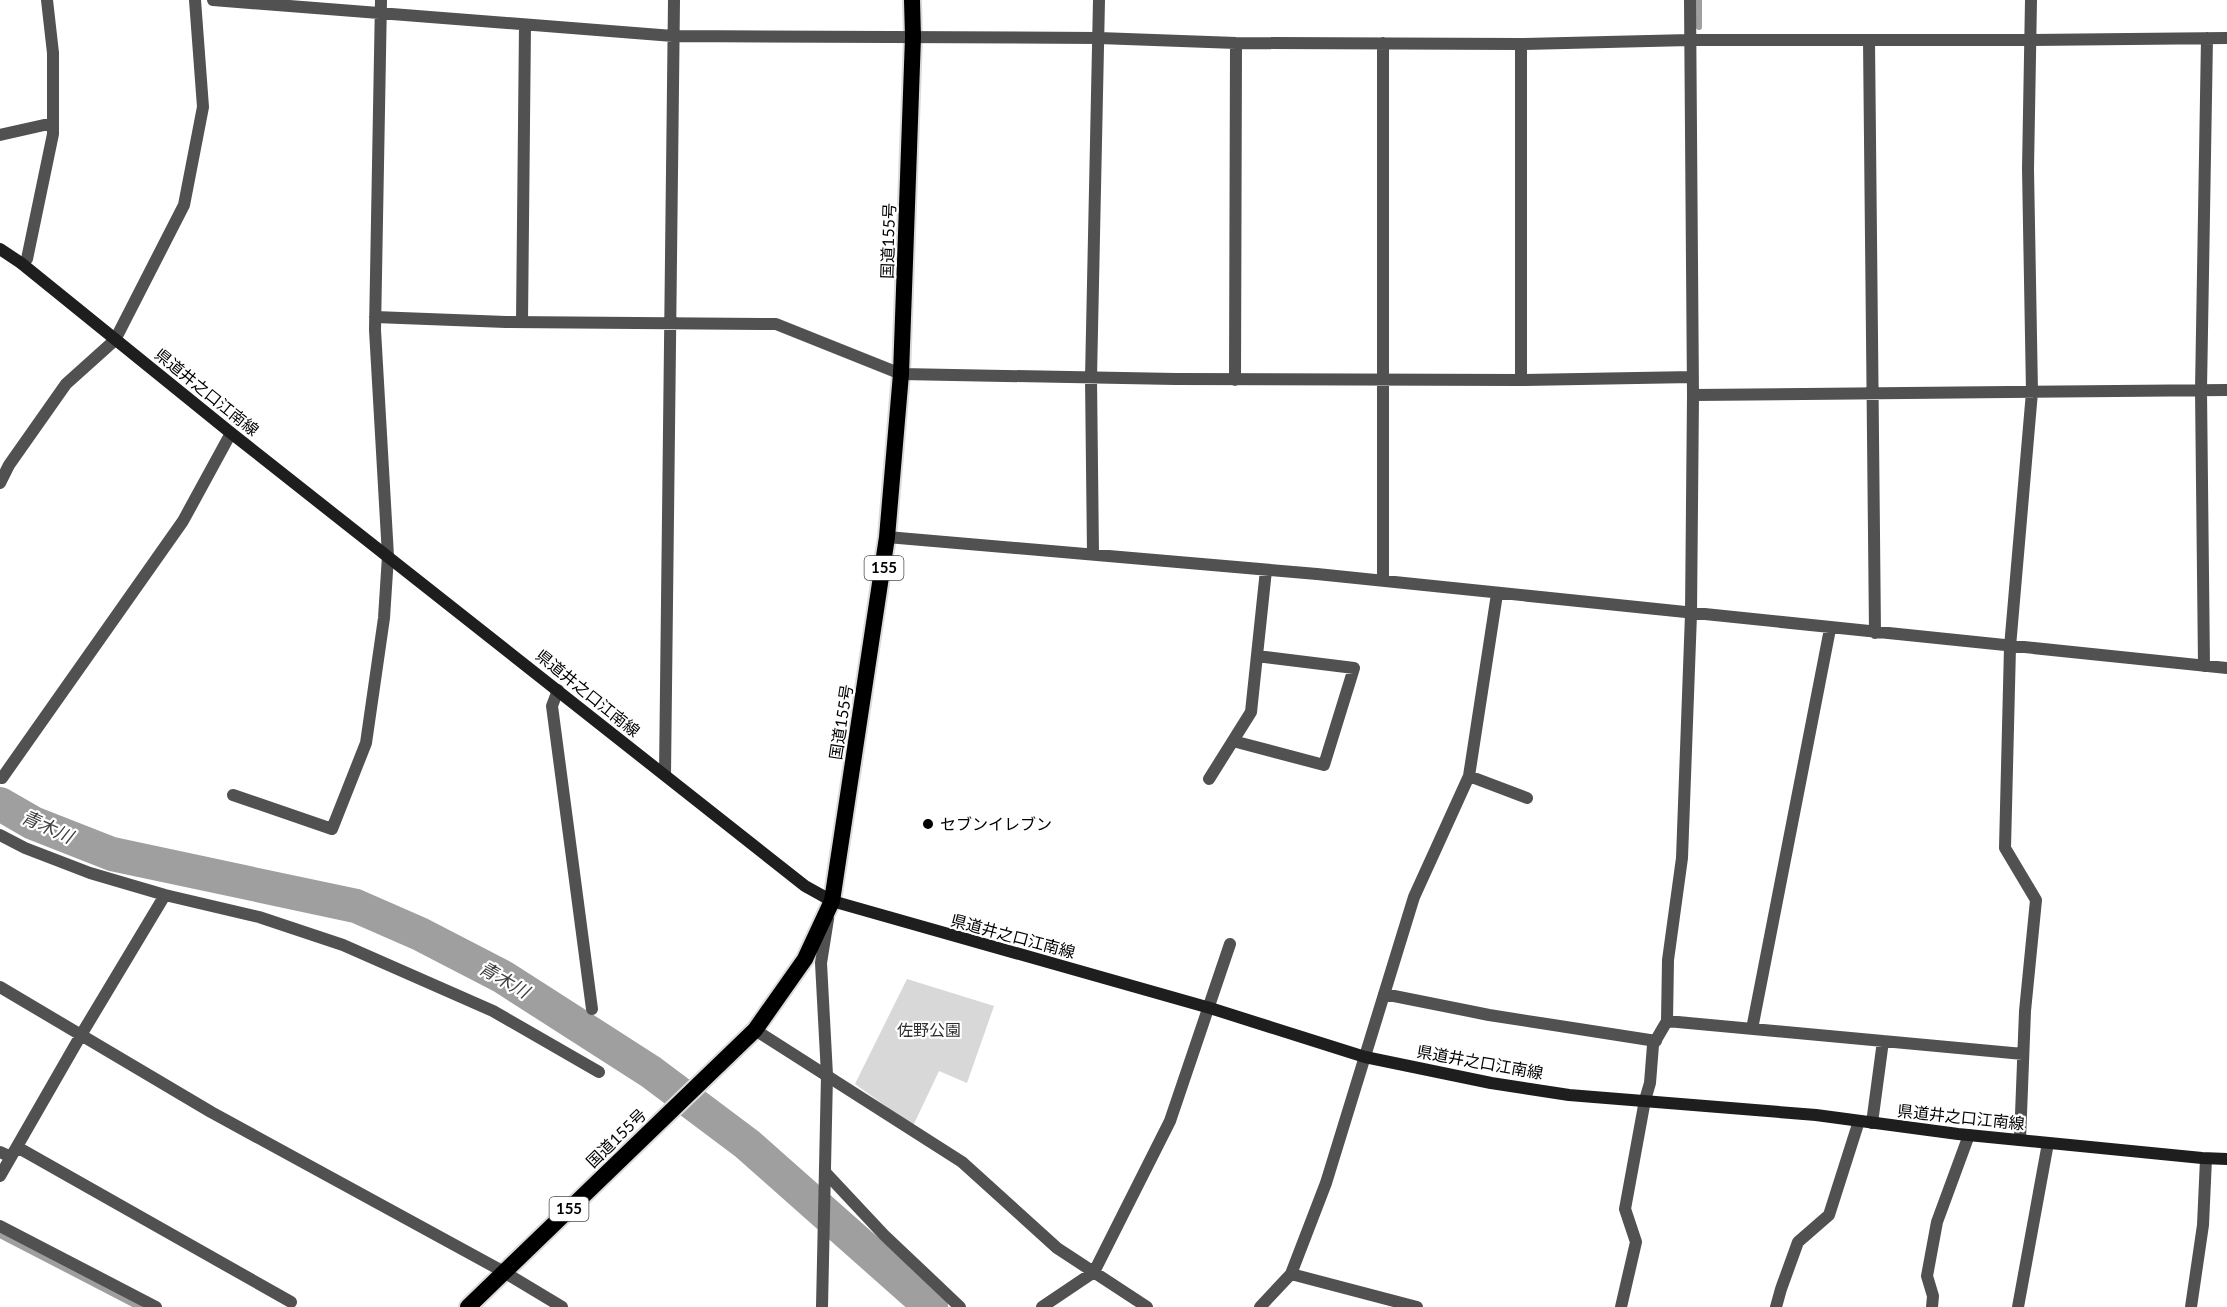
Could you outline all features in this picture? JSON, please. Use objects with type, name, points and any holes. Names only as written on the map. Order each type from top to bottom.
[{"type":"highway","name":"国道155号","points":[[468,1307],[754,1030],[805,959],[832,901],[887,537],[901,374],[913,37],[912,0]]},
{"type":"main road","name":"県道井之口江南線","points":[[0,249],[21,263],[231,433],[805,886],[832,901],[1210,1008],[1365,1057],[1491,1083],[1569,1095],[1816,1115],[1969,1135],[2206,1159],[2227,1159]]},
{"type":"street","points":[[21,263],[27,259],[53,134],[53,53],[47,0]]},
{"type":"street","points":[[0,483],[9,465],[66,384],[115,340],[184,205],[203,106],[195,0]]},
{"type":"street","points":[[213,0],[673,36],[1099,38],[1236,43],[1521,44],[1690,40],[2227,38]]},
{"type":"street","points":[[233,795],[332,829],[366,743],[384,618],[388,556],[375,317],[381,0]]},
{"type":"street","points":[[666,776],[674,0]]},
{"type":"street","points":[[1094,554],[1091,378],[1099,0]]},
{"type":"street","points":[[1621,1307],[1636,1242],[1625,1209],[1644,1100],[1650,1083],[1653,1045],[1667,1021],[1668,960],[1682,858],[1691,614],[1693,377],[1690,0]]},
{"type":"street","points":[[2020,1140],[2025,1011],[2036,900],[2005,848],[2010,647],[2032,392],[2028,169],[2031,0]]},
{"type":"street","points":[[522,322],[525,26]]},
{"type":"street","points":[[2204,666],[2201,390],[2207,38]]},
{"type":"street","points":[[1869,40],[1875,633]]},
{"type":"street","points":[[1235,380],[1236,43]]},
{"type":"street","points":[[1383,43],[1383,581]]},
{"type":"street","points":[[1521,44],[1521,380]]},
{"type":"street","points":[[0,135],[53,123]]},
{"type":"street","points":[[375,317],[522,322],[776,324],[901,374],[1235,380],[1521,380],[1693,377]]},
{"type":"street","points":[[1693,395],[2227,390]]},
{"type":"street","points":[[2,778],[183,521],[231,433]]},
{"type":"street","points":[[887,537],[1383,581],[2227,668]]},
{"type":"street","points":[[1209,779],[1251,712],[1266,570]]},
{"type":"street","points":[[1260,1307],[1291,1274],[1326,1183],[1414,897],[1469,776],[1497,594]]},
{"type":"street","points":[[1752,1029],[1830,628]]},
{"type":"street","points":[[1233,741],[1324,765],[1354,668],[1257,656]]},
{"type":"street","points":[[558,690],[552,706],[592,1009]]},
{"type":"street","points":[[1469,776],[1527,798]]},
{"type":"street","points":[[0,835],[25,848],[90,873],[165,895],[259,916],[344,945],[493,1011],[599,1072]]},
{"type":"street","points":[[0,1176],[9,1152],[165,895]]},
{"type":"street","points":[[822,1307],[827,1075],[820,963],[832,901]]},
{"type":"street","points":[[1042,1307],[1094,1272],[1170,1121],[1230,944]]},
{"type":"street","points":[[0,987],[211,1112],[504,1272],[562,1307]]},
{"type":"street","points":[[1384,994],[1489,1015],[1656,1041]]},
{"type":"street","points":[[1667,1021],[2023,1054]]},
{"type":"street","points":[[754,1030],[962,1162],[1057,1248],[1147,1307]]},
{"type":"street","points":[[1872,1123],[1883,1041]]},
{"type":"street","points":[[1776,1307],[1798,1242],[1829,1215],[1859,1121]]},
{"type":"street","points":[[1932,1307],[1934,1296],[1927,1276],[1937,1222],[1969,1135]]},
{"type":"street","points":[[2018,1307],[2048,1143]]},
{"type":"street","points":[[9,1152],[291,1302]]},
{"type":"street","points":[[2191,1307],[2203,1225],[2206,1159]]},
{"type":"street","points":[[825,1178],[960,1307]]},
{"type":"street","points":[[0,1226],[156,1307]]},
{"type":"street","points":[[1291,1274],[1417,1307]]},
{"type":"green space","name":"佐野公園","points":[[907,979],[994,1006],[967,1083],[939,1071],[913,1126],[855,1084]]},
{"type":"waterway","points":[[1699,0],[1699,27]]},
{"type":"waterway","name":"青木川","points":[[0,804],[33,823],[112,854],[356,906],[420,934],[503,977],[651,1072],[747,1144],[931,1307]]},
{"type":"waterway","points":[[0,1235],[139,1307]]},
{"type":"place","name":"セブンイレブン","points":[[928,824]]}]
